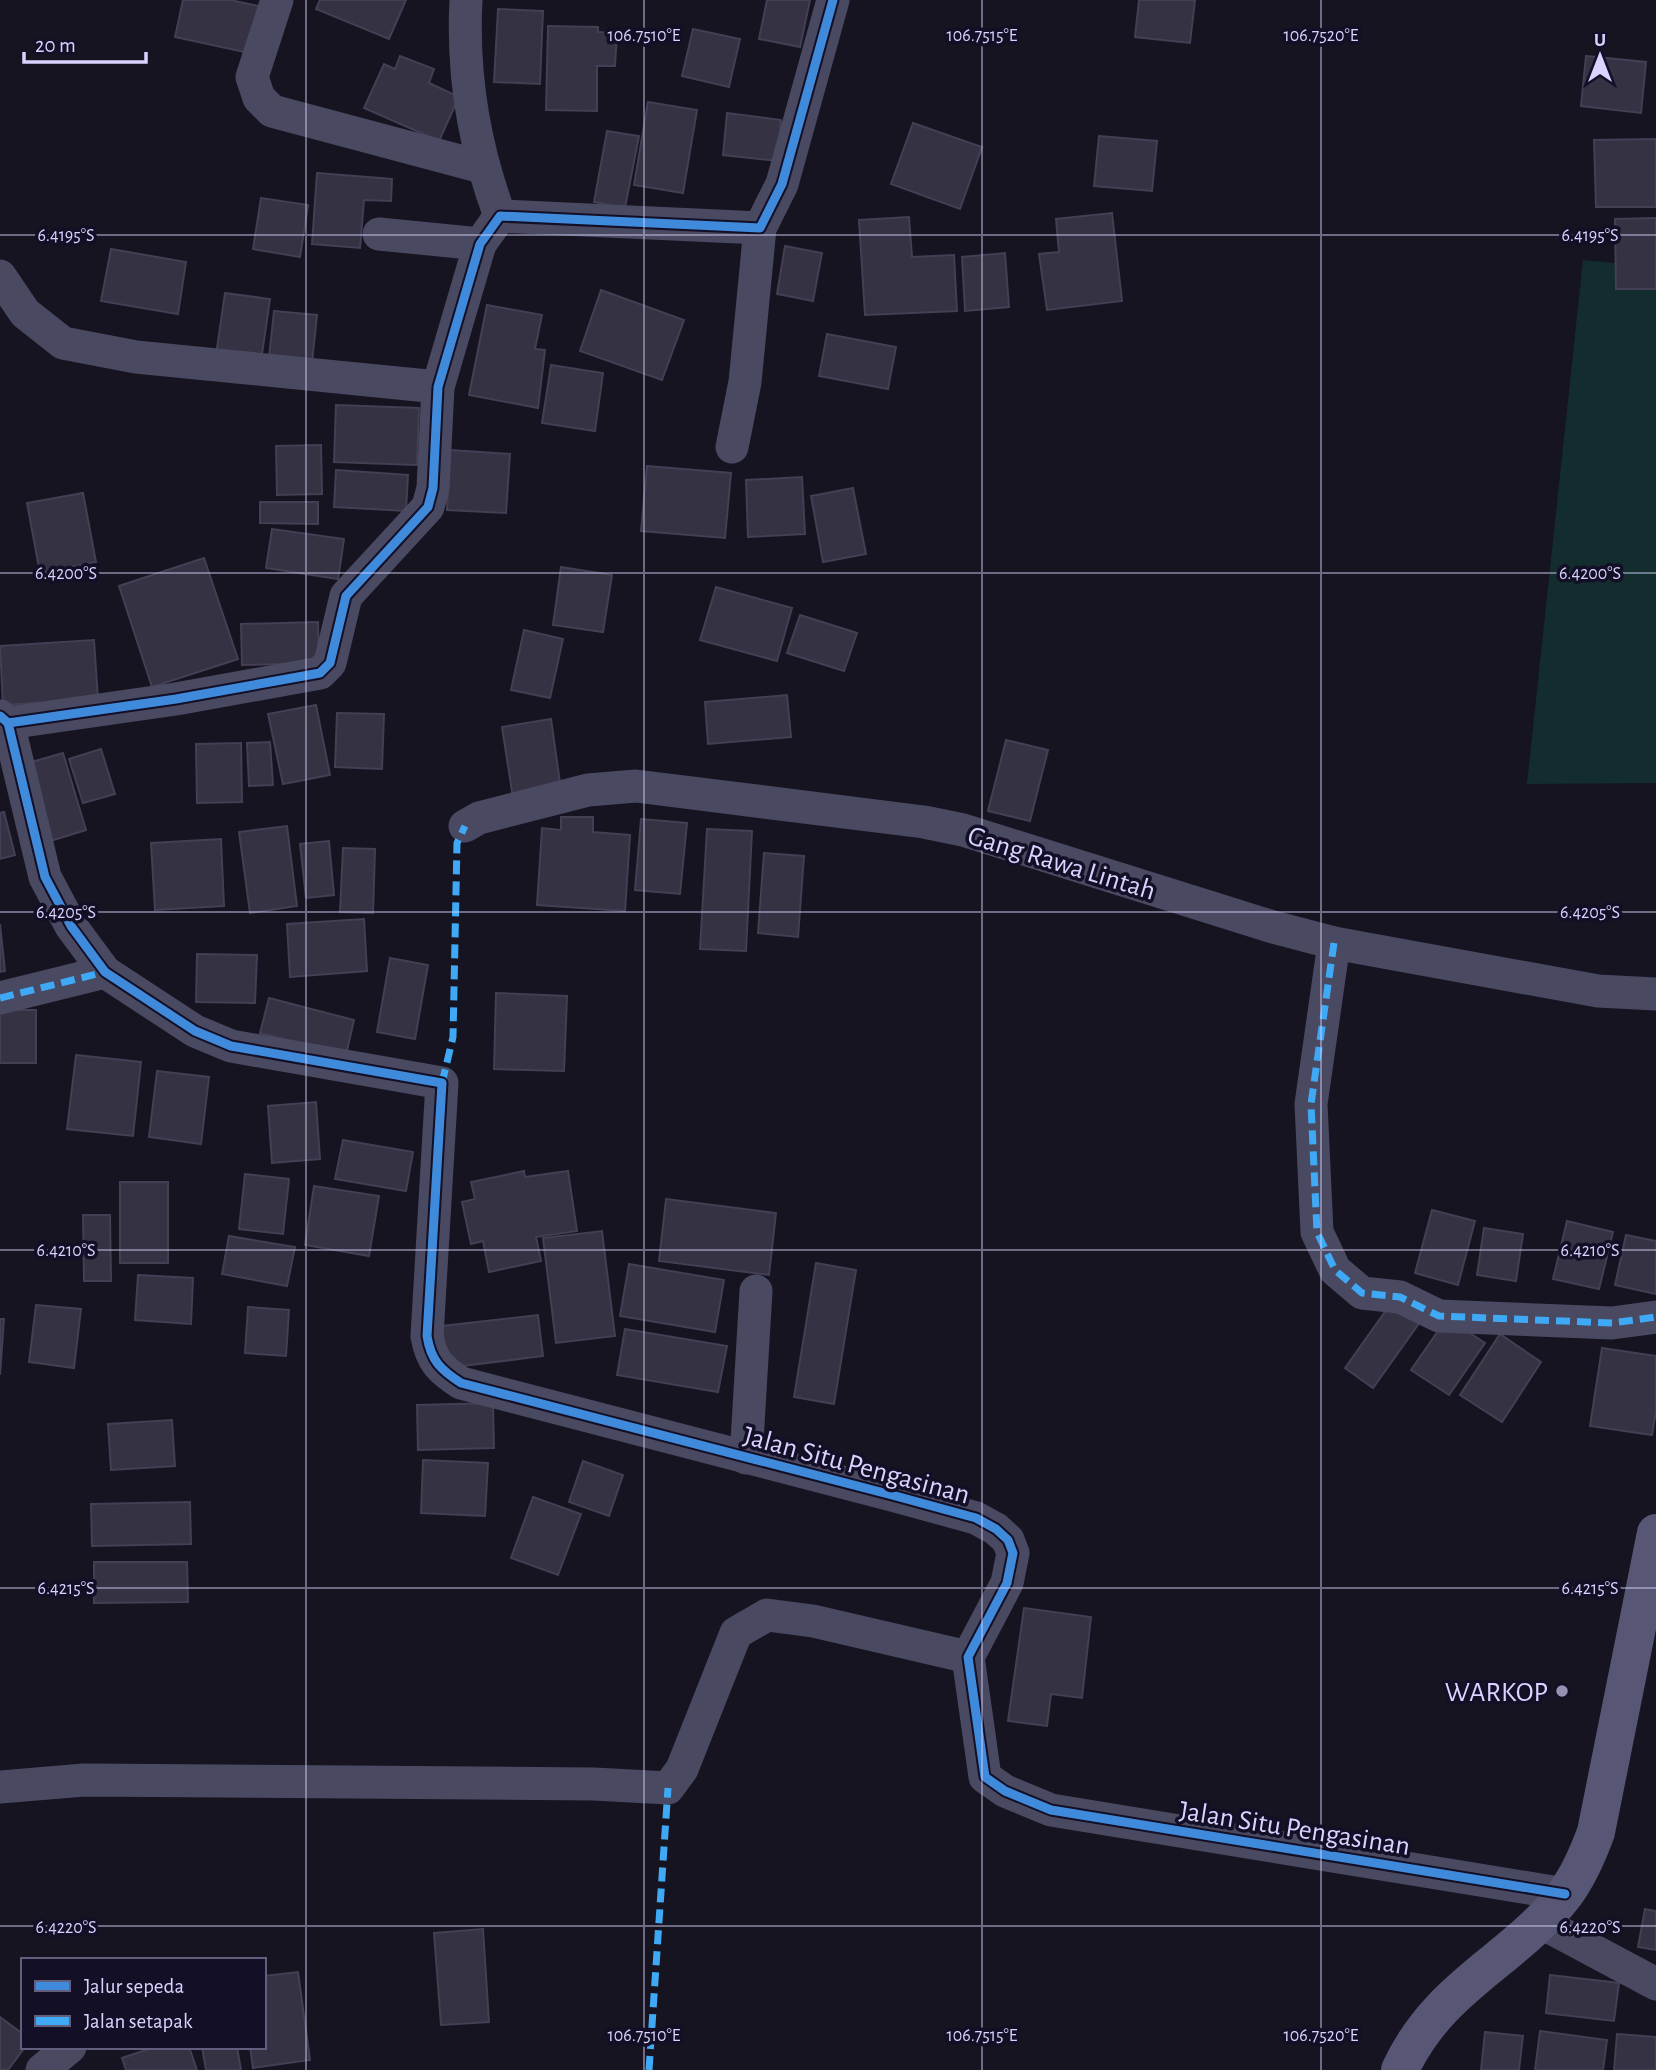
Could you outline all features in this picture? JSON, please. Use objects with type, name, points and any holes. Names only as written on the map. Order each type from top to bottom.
[{"type":"main road","points":[[1400,2070],[1409,2050],[1445,2004],[1540,1922],[1565,1894],[1584,1864],[1596,1832],[1656,1532]]},
{"type":"street","points":[[277,0],[252,77],[259,98],[272,111],[482,167]]},
{"type":"street","points":[[467,0],[463,52],[482,167],[500,216]]},
{"type":"street","points":[[732,447],[745,383],[760,228],[782,184],[833,0]]},
{"type":"street","points":[[500,216],[760,228]]},
{"type":"street","points":[[0,998],[104,972],[71,926],[45,877],[4,720],[176,699],[320,673],[330,663],[346,596],[428,507],[433,488],[438,387],[480,244],[500,216]]},
{"type":"street","points":[[379,234],[480,244]]},
{"type":"street","points":[[0,276],[25,313],[63,342],[136,358],[438,387]]},
{"type":"street","name":"Gang Rawa Lintah","points":[[465,826],[479,818],[611,787],[664,787],[719,794],[963,830],[1273,927],[1334,943],[1598,991],[1656,995]]},
{"type":"street","points":[[1334,943],[1311,1104],[1317,1232],[1335,1270],[1362,1293],[1400,1297],[1439,1315],[1612,1323],[1656,1317]]},
{"type":"street","name":"Jalan Situ Pengasinan","points":[[104,972],[195,1031],[231,1046],[442,1083],[427,1336],[430,1356],[442,1370],[461,1383],[976,1518],[1008,1540],[1013,1553],[1007,1583],[968,1657],[985,1777],[1005,1791],[1051,1810],[1565,1894]]},
{"type":"street","points":[[746,1458],[756,1291]]},
{"type":"street","points":[[0,1787],[97,1780],[594,1784],[668,1788],[682,1769],[736,1633],[767,1615],[813,1621],[968,1657]]},
{"type":"street","points":[[1540,1922],[1656,1984]]},
{"type":"street","points":[[42,2070],[68,2049]]},
{"type":"green space","points":[[1583,260],[1656,267],[1656,783],[1527,784]]},
{"type":"building","points":[[183,0],[230,0],[268,8],[258,55],[175,37]]},
{"type":"building","points":[[320,0],[406,0],[389,39],[316,9]]},
{"type":"building","points":[[767,0],[810,0],[800,47],[759,39]]},
{"type":"building","points":[[1139,0],[1195,0],[1190,43],[1135,37]]},
{"type":"building","points":[[498,9],[543,11],[540,84],[494,82]]},
{"type":"building","points":[[548,26],[598,27],[598,32],[617,33],[615,66],[597,66],[597,111],[546,110]]},
{"type":"building","points":[[693,29],[740,39],[729,87],[682,76]]},
{"type":"building","points":[[400,56],[434,69],[429,83],[459,97],[439,141],[364,108],[384,64],[395,69]]},
{"type":"building","points":[[1586,56],[1646,62],[1641,113],[1581,106]]},
{"type":"building","points":[[648,102],[697,110],[683,193],[634,185]]},
{"type":"building","points":[[727,113],[781,120],[777,161],[723,155]]},
{"type":"building","points":[[913,123],[982,147],[960,209],[891,184]]},
{"type":"building","points":[[607,131],[639,136],[625,208],[594,202]]},
{"type":"building","points":[[1099,136],[1157,141],[1152,191],[1094,186]]},
{"type":"building","points":[[1656,139],[1656,207],[1596,207],[1594,140]]},
{"type":"building","points":[[317,173],[392,179],[391,201],[364,200],[360,248],[312,244]]},
{"type":"building","points":[[261,198],[308,205],[300,257],[253,249]]},
{"type":"building","points":[[1112,213],[1122,301],[1047,310],[1039,254],[1059,252],[1056,219]]},
{"type":"building","points":[[909,217],[912,257],[954,255],[957,311],[865,315],[859,220]]},
{"type":"building","points":[[1656,218],[1656,289],[1616,289],[1615,219]]},
{"type":"building","points":[[785,246],[822,253],[813,301],[777,294]]},
{"type":"building","points":[[111,249],[186,262],[178,314],[101,301]]},
{"type":"building","points":[[1005,253],[1009,307],[965,311],[962,257]]},
{"type":"building","points":[[601,290],[684,320],[662,380],[580,351]]},
{"type":"building","points":[[225,293],[270,299],[261,361],[216,355]]},
{"type":"building","points":[[487,305],[542,315],[535,349],[545,350],[538,408],[469,395]]},
{"type":"building","points":[[274,311],[317,315],[311,372],[268,367]]},
{"type":"building","points":[[827,334],[896,347],[888,389],[819,376]]},
{"type":"building","points":[[551,365],[603,373],[595,431],[542,423]]},
{"type":"building","points":[[336,405],[419,408],[417,465],[334,462]]},
{"type":"building","points":[[321,445],[322,494],[277,495],[276,446]]},
{"type":"building","points":[[450,450],[510,454],[506,513],[447,510]]},
{"type":"building","points":[[647,466],[731,473],[725,538],[641,531]]},
{"type":"building","points":[[336,470],[408,475],[406,511],[334,507]]},
{"type":"building","points":[[802,477],[805,534],[748,537],[746,480]]},
{"type":"building","points":[[853,488],[866,554],[823,562],[811,496]]},
{"type":"building","points":[[83,493],[96,562],[40,573],[27,503]]},
{"type":"building","points":[[260,502],[318,502],[318,524],[260,523]]},
{"type":"building","points":[[272,529],[344,539],[338,579],[266,568]]},
{"type":"building","points":[[204,558],[238,659],[152,687],[119,586]]},
{"type":"building","points":[[561,567],[612,575],[603,632],[553,625]]},
{"type":"building","points":[[716,587],[792,608],[777,661],[700,640]]},
{"type":"building","points":[[800,615],[857,633],[844,671],[787,653]]},
{"type":"building","points":[[318,622],[319,663],[242,665],[241,624]]},
{"type":"building","points":[[524,630],[563,639],[550,698],[511,690]]},
{"type":"building","points":[[94,640],[98,699],[3,705],[0,646]]},
{"type":"building","points":[[787,695],[791,737],[708,744],[705,702]]},
{"type":"building","points":[[316,705],[330,775],[283,784],[268,714]]},
{"type":"building","points":[[337,713],[384,714],[382,769],[335,767]]},
{"type":"building","points":[[551,719],[561,790],[513,798],[502,727]]},
{"type":"building","points":[[1006,740],[1048,750],[1030,821],[988,811]]},
{"type":"building","points":[[270,742],[273,785],[249,786],[247,743]]},
{"type":"building","points":[[241,743],[242,802],[197,803],[196,744]]},
{"type":"building","points":[[101,749],[115,794],[83,803],[69,759]]},
{"type":"building","points":[[63,753],[86,830],[44,843],[21,765]]},
{"type":"building","points":[[4,812],[15,855],[0,859],[0,813]]},
{"type":"building","points":[[561,817],[593,817],[593,832],[630,835],[625,911],[537,905],[542,828],[561,830]]},
{"type":"building","points":[[641,819],[687,823],[680,894],[635,890]]},
{"type":"building","points":[[287,826],[297,906],[250,913],[239,832]]},
{"type":"building","points":[[707,829],[752,831],[746,951],[700,949]]},
{"type":"building","points":[[221,839],[224,906],[155,910],[151,843]]},
{"type":"building","points":[[329,841],[334,895],[306,898],[300,844]]},
{"type":"building","points":[[343,848],[375,849],[373,913],[340,912]]},
{"type":"building","points":[[764,853],[804,856],[798,937],[758,933]]},
{"type":"building","points":[[364,919],[367,971],[290,977],[287,924]]},
{"type":"building","points":[[0,924],[5,971],[0,972]]},
{"type":"building","points":[[197,954],[257,955],[255,1003],[196,1002]]},
{"type":"building","points":[[390,958],[428,965],[415,1039],[377,1032]]},
{"type":"building","points":[[496,993],[567,996],[564,1071],[494,1069]]},
{"type":"building","points":[[269,998],[354,1020],[346,1055],[260,1033]]},
{"type":"building","points":[[0,1010],[36,1010],[36,1063],[0,1063]]},
{"type":"building","points":[[76,1055],[141,1062],[133,1136],[67,1129]]},
{"type":"building","points":[[157,1071],[209,1077],[201,1144],[149,1137]]},
{"type":"building","points":[[316,1102],[320,1159],[272,1163],[268,1106]]},
{"type":"building","points":[[343,1140],[413,1152],[406,1191],[335,1179]]},
{"type":"building","points":[[524,1171],[525,1177],[568,1171],[577,1231],[536,1237],[541,1261],[489,1272],[483,1241],[471,1244],[462,1202],[475,1199],[471,1182]]},
{"type":"building","points":[[245,1174],[289,1179],[283,1234],[239,1229]]},
{"type":"building","points":[[120,1182],[168,1182],[168,1263],[120,1263]]},
{"type":"building","points":[[314,1186],[379,1196],[369,1256],[305,1245]]},
{"type":"building","points":[[666,1199],[776,1213],[769,1275],[659,1261]]},
{"type":"building","points":[[1432,1210],[1475,1221],[1458,1285],[1415,1273]]},
{"type":"building","points":[[83,1215],[110,1215],[111,1281],[84,1281]]},
{"type":"building","points":[[1567,1221],[1613,1232],[1599,1289],[1553,1279]]},
{"type":"building","points":[[1484,1228],[1523,1234],[1516,1281],[1477,1275]]},
{"type":"building","points":[[602,1231],[615,1336],[556,1343],[543,1238]]},
{"type":"building","points":[[1626,1235],[1656,1241],[1656,1294],[1615,1285]]},
{"type":"building","points":[[229,1236],[295,1247],[287,1286],[222,1274]]},
{"type":"building","points":[[816,1263],[856,1270],[834,1404],[794,1397]]},
{"type":"building","points":[[629,1264],[724,1280],[715,1332],[620,1316]]},
{"type":"building","points":[[138,1275],[193,1278],[191,1324],[135,1320]]},
{"type":"building","points":[[1392,1302],[1420,1322],[1373,1388],[1345,1368]]},
{"type":"building","points":[[36,1305],[81,1309],[74,1368],[29,1362]]},
{"type":"building","points":[[248,1307],[289,1310],[286,1356],[245,1353]]},
{"type":"building","points":[[538,1315],[543,1356],[447,1368],[442,1326]]},
{"type":"building","points":[[1447,1318],[1485,1343],[1449,1395],[1411,1370]]},
{"type":"building","points":[[0,1319],[4,1319],[0,1375]]},
{"type":"building","points":[[625,1329],[727,1346],[718,1392],[617,1375]]},
{"type":"building","points":[[1500,1334],[1541,1362],[1502,1422],[1460,1395]]},
{"type":"building","points":[[1602,1348],[1656,1356],[1656,1411],[1652,1435],[1590,1426]]},
{"type":"building","points":[[493,1403],[494,1448],[418,1450],[417,1405]]},
{"type":"building","points":[[172,1420],[175,1466],[111,1470],[108,1424]]},
{"type":"building","points":[[423,1460],[488,1463],[485,1516],[421,1513]]},
{"type":"building","points":[[583,1461],[623,1475],[609,1516],[569,1502]]},
{"type":"building","points":[[533,1497],[581,1514],[558,1575],[511,1558]]},
{"type":"building","points":[[190,1502],[191,1544],[92,1546],[91,1504]]},
{"type":"building","points":[[94,1562],[187,1562],[188,1602],[94,1603]]},
{"type":"building","points":[[1024,1608],[1091,1617],[1082,1698],[1051,1694],[1047,1726],[1008,1721]]},
{"type":"building","points":[[1645,1909],[1656,1911],[1656,1950],[1638,1947]]},
{"type":"building","points":[[483,1929],[489,2022],[441,2025],[434,1933]]},
{"type":"building","points":[[298,1972],[310,2060],[253,2068],[250,2049],[266,2049],[266,1976]]},
{"type":"building","points":[[1550,1975],[1619,1983],[1614,2021],[1546,2013]]},
{"type":"building","points":[[0,2017],[21,2033],[21,2049],[24,2049],[8,2070],[0,2070]]},
{"type":"building","points":[[1540,2031],[1607,2040],[1603,2070],[1535,2070]]},
{"type":"building","points":[[1485,2032],[1523,2036],[1519,2070],[1481,2070]]},
{"type":"building","points":[[1617,2034],[1656,2037],[1656,2070],[1614,2070]]},
{"type":"building","points":[[149,2049],[190,2049],[197,2070],[126,2070],[122,2058]]},
{"type":"building","points":[[202,2049],[237,2049],[241,2070],[206,2070]]},
{"type":"marked path","points":[[442,1083],[453,1037],[457,843],[465,826]]},
{"type":"marked path","points":[[1334,943],[1311,1104],[1317,1232],[1335,1270],[1362,1293],[1400,1297],[1439,1316],[1612,1323],[1656,1317]]},
{"type":"marked path","points":[[0,998],[105,972]]},
{"type":"marked path","points":[[649,2070],[668,1788]]},
{"type":"cycle path","points":[[8,723],[176,699],[320,673],[330,663],[346,596],[428,507],[433,488],[438,387],[480,244],[500,216],[760,228],[782,184],[833,0]]},
{"type":"cycle path","points":[[0,716],[8,723],[45,877],[71,926],[105,972],[195,1031],[231,1046],[442,1083],[427,1336],[434,1358],[448,1374],[461,1383],[976,1518],[996,1529],[1008,1540],[1013,1553],[1007,1583],[968,1657],[985,1777],[1005,1791],[1051,1810],[1565,1894]]},
{"type":"place","name":"WARKOP","points":[[1562,1691]]}]
